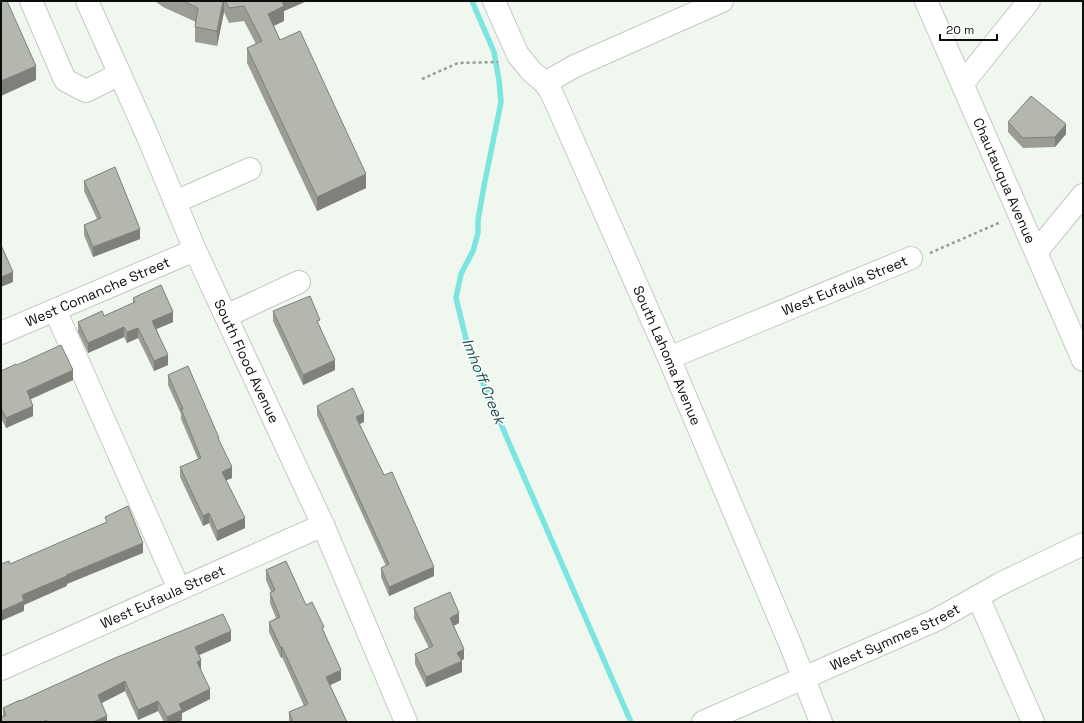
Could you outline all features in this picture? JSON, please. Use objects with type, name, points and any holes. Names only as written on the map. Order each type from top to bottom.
[{"type":"street","points":[[32,1],[65,80],[86,90],[120,74]]},
{"type":"street","name":"South Flood Avenue","points":[[87,1],[148,137],[195,250],[323,525],[406,722]]},
{"type":"street","name":"South Lahoma Avenue","points":[[494,1],[518,55],[532,72],[545,83],[558,107],[669,358],[791,646],[821,722]]},
{"type":"street","points":[[545,83],[575,66],[722,1]]},
{"type":"street","name":"Chautauqua Avenue","points":[[926,1],[1083,360]]},
{"type":"street","points":[[963,83],[1029,1]]},
{"type":"street","points":[[175,202],[250,169]]},
{"type":"street","points":[[1036,252],[1083,195]]},
{"type":"street","name":"West Comanche Street","points":[[1,333],[195,250]]},
{"type":"street","name":"West Eufaula Street","points":[[669,358],[911,258]]},
{"type":"street","points":[[226,316],[299,282]]},
{"type":"street","points":[[55,310],[179,589]]},
{"type":"street","name":"West Eufaula Street","points":[[1,669],[323,525]]},
{"type":"street","name":"West Symmes Street","points":[[703,722],[936,620],[1000,584],[1083,544]]},
{"type":"street","points":[[978,597],[1033,722]]},
{"type":"path","points":[[422,79],[458,63],[502,62]]},
{"type":"path","name":"West Eufaula Street","points":[[911,258],[923,256],[1020,214]]},
{"type":"building","points":[[1,1],[7,1],[36,66],[1,81]]},
{"type":"building","points":[[183,1],[223,1],[217,31],[195,27],[198,8]]},
{"type":"building","points":[[225,1],[282,1],[284,6],[268,14],[280,40],[300,31],[366,174],[317,197],[247,48],[262,41],[244,6],[229,8]]},
{"type":"building","points":[[1031,96],[1066,124],[1055,137],[1023,138],[1008,122]]},
{"type":"building","points":[[115,167],[140,229],[93,247],[84,225],[101,218],[84,181]]},
{"type":"building","points":[[1,245],[13,272],[1,277]]},
{"type":"building","points":[[161,285],[173,312],[152,321],[168,355],[154,361],[138,328],[127,332],[124,327],[88,343],[78,322],[102,311],[104,316],[135,302],[133,298]]},
{"type":"building","points":[[310,296],[320,320],[317,321],[335,360],[303,375],[273,311]]},
{"type":"building","points":[[61,345],[73,370],[27,391],[33,406],[6,418],[1,408],[1,371]]},
{"type":"building","points":[[188,366],[218,438],[232,467],[222,472],[245,518],[217,531],[209,513],[203,516],[180,467],[201,458],[181,409],[183,409],[168,375]]},
{"type":"building","points":[[353,388],[364,413],[356,417],[384,475],[392,472],[434,567],[389,587],[381,568],[389,564],[317,406]]},
{"type":"building","points":[[128,506],[143,543],[22,595],[24,601],[1,611],[1,564],[9,561],[10,564],[107,522],[105,517]]},
{"type":"building","points":[[286,561],[306,605],[312,602],[324,627],[322,628],[341,670],[326,677],[347,722],[293,722],[289,712],[308,704],[269,622],[280,617],[270,593],[275,590],[266,570]]},
{"type":"building","points":[[450,592],[459,613],[450,618],[464,649],[457,653],[462,661],[426,677],[415,654],[433,646],[414,608]]},
{"type":"building","points":[[223,614],[231,631],[195,647],[201,660],[197,662],[210,689],[179,704],[182,710],[167,717],[158,701],[138,710],[125,681],[98,695],[107,716],[93,722],[47,722],[46,720],[43,722],[1,722],[1,717],[6,715],[3,708],[115,658]]},
{"type":"waterway","name":"Imhoff Creek","points":[[472,1],[494,52],[501,102],[478,220],[478,233],[473,251],[461,274],[456,298],[469,351],[631,722]]}]
